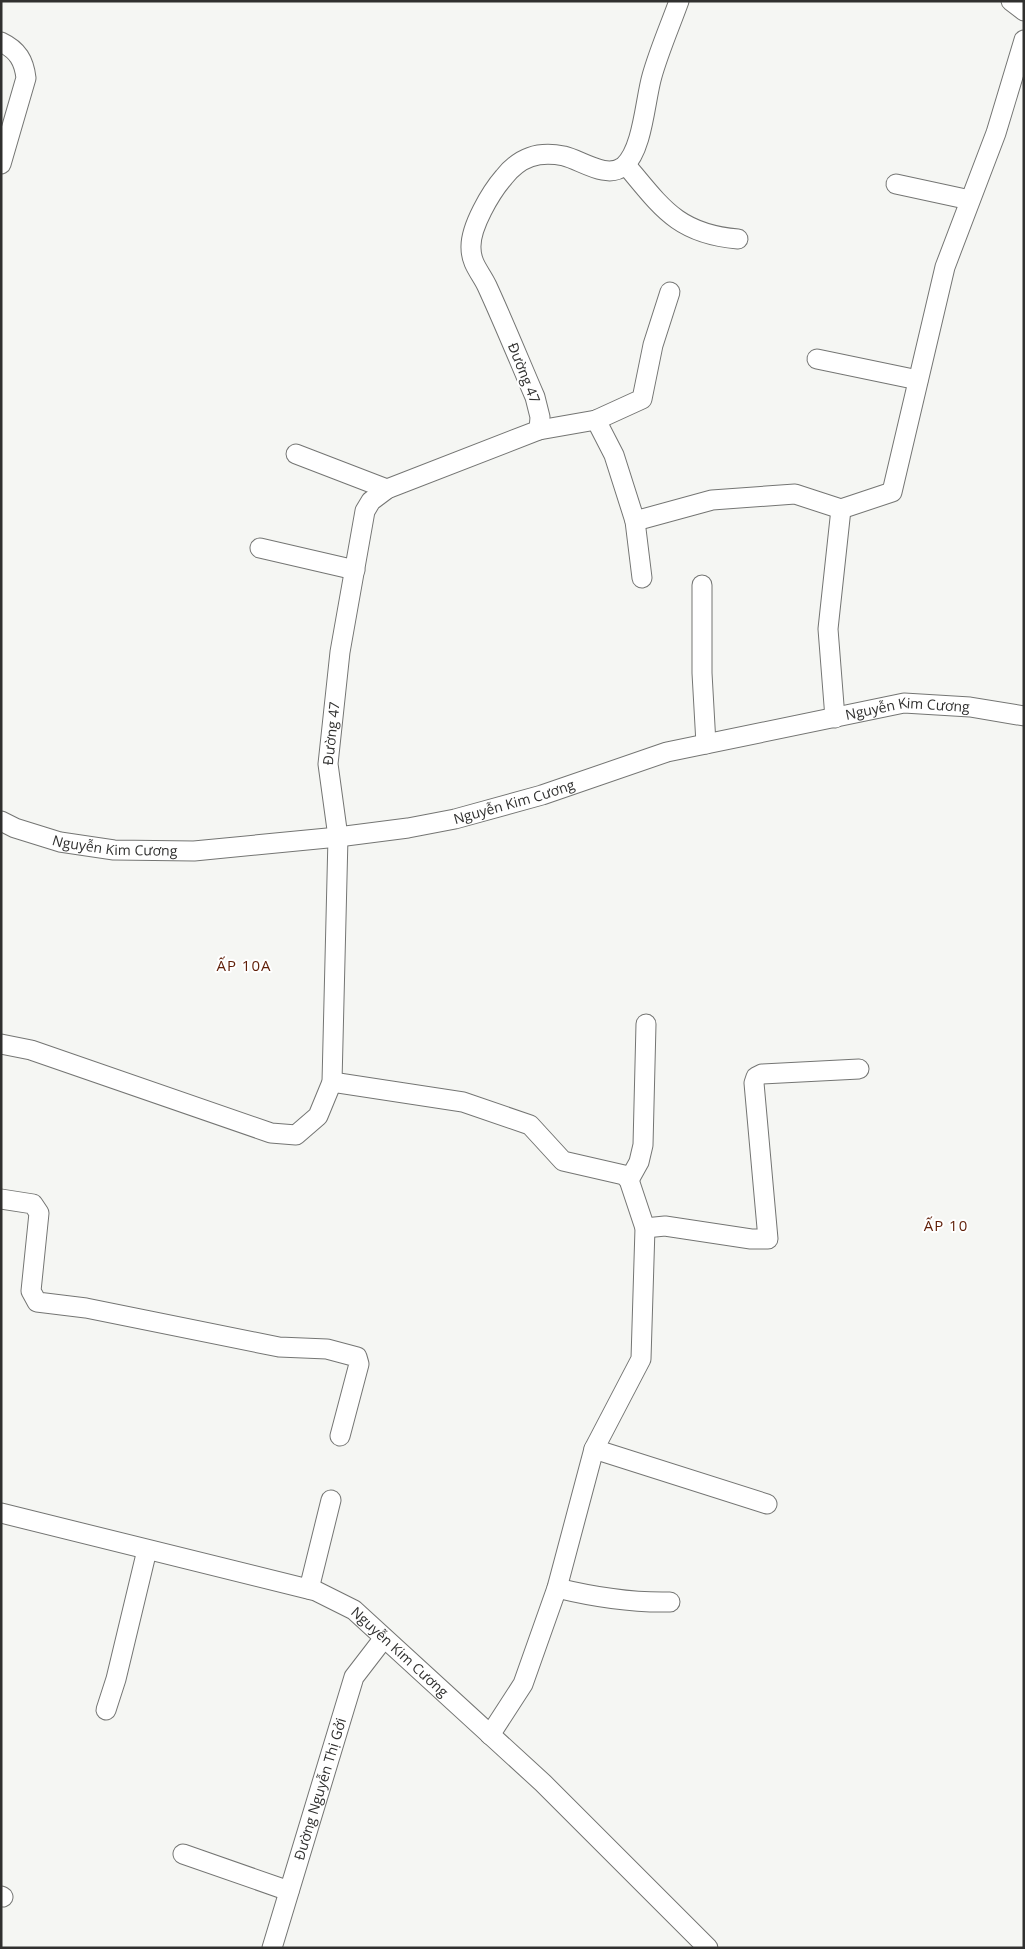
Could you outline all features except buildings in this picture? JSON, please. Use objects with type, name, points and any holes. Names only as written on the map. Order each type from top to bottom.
[{"type":"street","points":[[679,1],[652,76],[637,144],[626,165],[666,212],[684,226],[714,238],[738,240]]},
{"type":"street","points":[[1011,1],[1024,11]]},
{"type":"street","points":[[635,521],[712,500],[795,494],[841,509],[892,492],[945,267],[996,133],[1024,40]]},
{"type":"street","points":[[1,42],[20,55],[25,66],[26,78],[1,164]]},
{"type":"street","name":"Đường 47","points":[[332,1082],[338,837],[328,764],[340,652],[366,511],[371,501],[387,489],[539,430],[540,417],[535,397],[486,284],[474,265],[471,248],[474,233],[492,190],[510,169],[524,157],[542,154],[564,156],[604,170],[616,171],[626,165]]},
{"type":"street","points":[[896,184],[970,200]]},
{"type":"street","points":[[539,430],[596,420],[642,399],[653,345],[670,292]]},
{"type":"street","points":[[817,359],[918,380]]},
{"type":"street","points":[[596,420],[614,455],[635,521],[642,578]]},
{"type":"street","points":[[296,454],[387,489]]},
{"type":"street","points":[[835,718],[828,629],[841,509]]},
{"type":"street","points":[[260,548],[355,570]]},
{"type":"street","points":[[702,585],[702,673],[706,744]]},
{"type":"street","name":"Nguyễn Kim Cương","points":[[1,821],[14,828],[60,842],[114,850],[194,851],[338,837],[408,828],[455,819],[542,795],[667,752],[904,703],[970,707],[1024,716]]},
{"type":"street","points":[[629,1180],[639,1162],[643,1145],[646,1024]]},
{"type":"street","points":[[1,1044],[31,1050],[271,1133],[296,1136],[318,1116],[332,1082],[463,1102],[530,1125],[563,1160],[624,1175],[629,1180],[645,1228],[641,1358],[594,1449],[557,1588],[523,1684],[490,1735]]},
{"type":"street","points":[[645,1228],[665,1226],[751,1239],[768,1239],[754,1083],[756,1077],[762,1074],[859,1069]]},
{"type":"street","points":[[1,1198],[33,1204],[37,1207],[39,1213],[31,1291],[37,1302],[86,1308],[279,1347],[327,1349],[357,1357],[358,1364],[340,1436]]},
{"type":"street","points":[[594,1449],[767,1504]]},
{"type":"street","points":[[309,1589],[331,1500]]},
{"type":"street","name":"Nguyễn Kim Cương","points":[[1,1514],[309,1589],[354,1610],[543,1783],[708,1948]]},
{"type":"street","points":[[106,1710],[116,1679],[147,1550]]},
{"type":"street","points":[[557,1588],[591,1596],[644,1603],[670,1602]]},
{"type":"street","name":"Đường Nguyễn Thị Gởi","points":[[272,1948],[354,1677],[384,1638]]},
{"type":"street","points":[[183,1854],[289,1891]]},
{"type":"district","name":"ẤP 10A","points":[[244,966]]},
{"type":"district","name":"ẤP 10","points":[[946,1226]]}]
